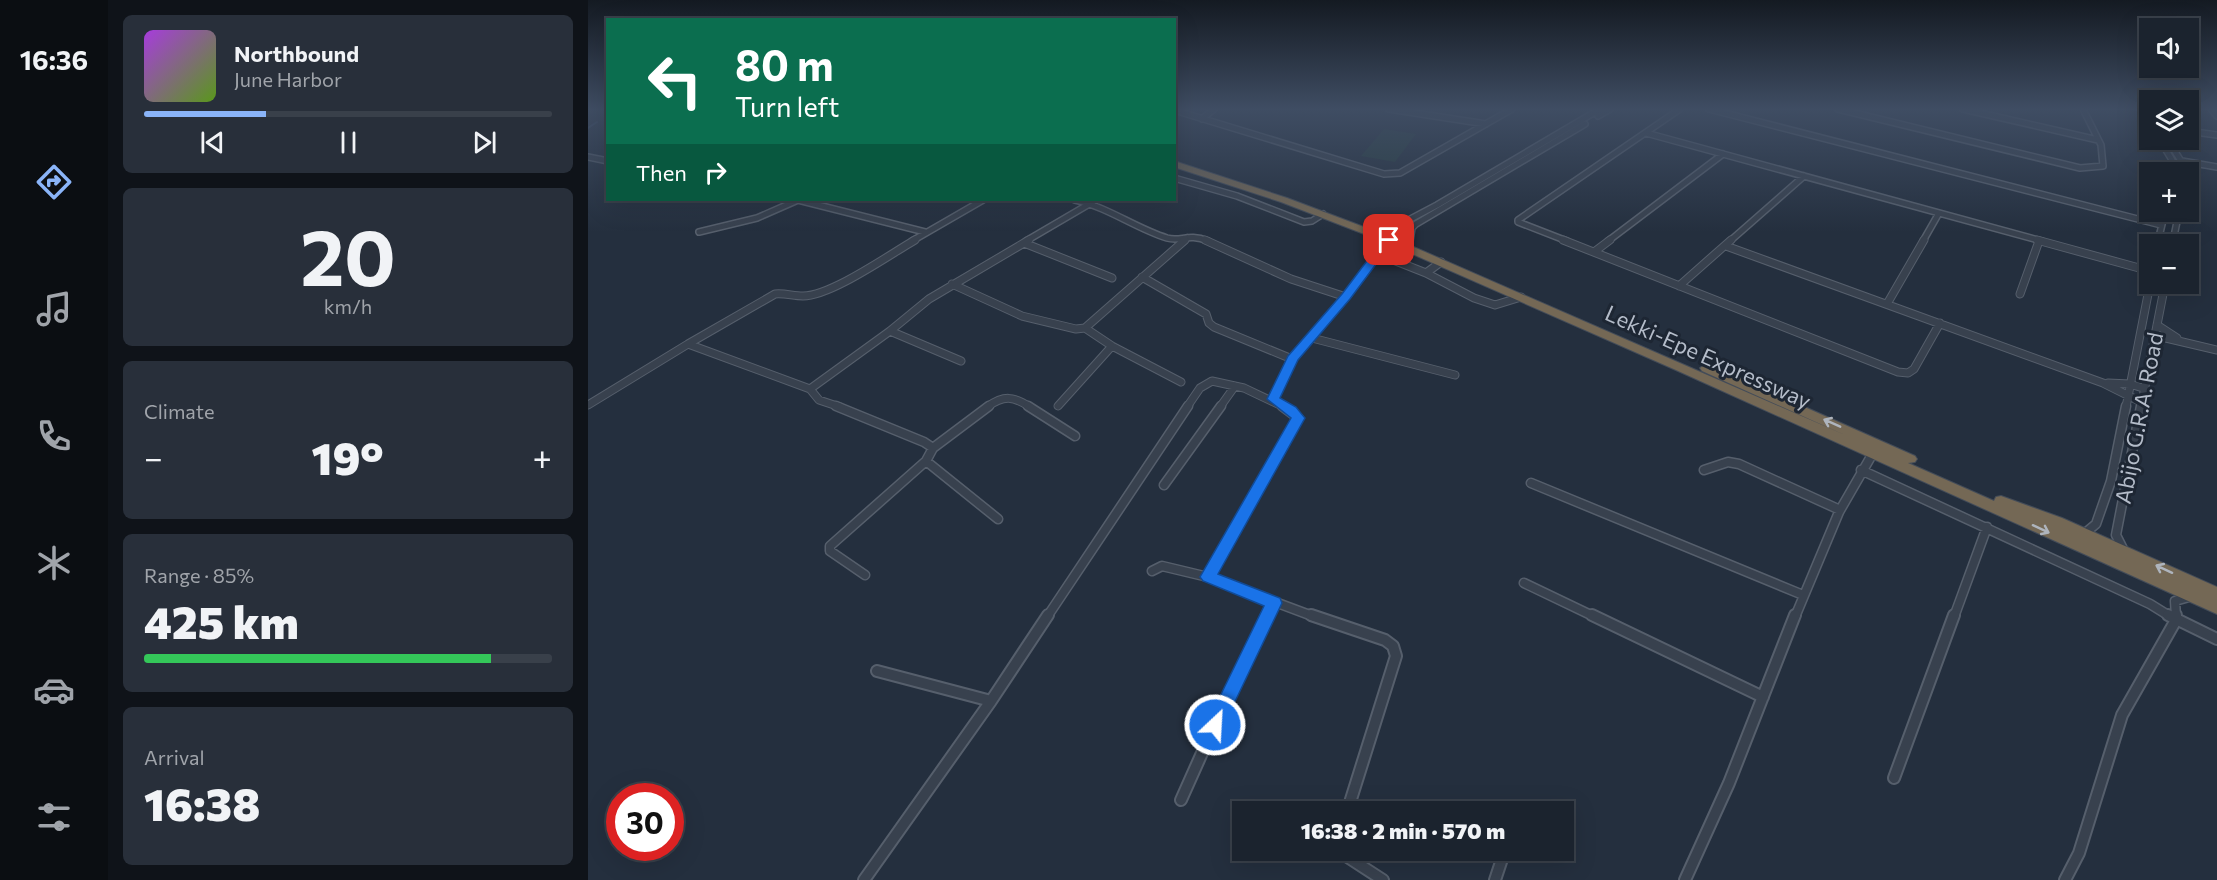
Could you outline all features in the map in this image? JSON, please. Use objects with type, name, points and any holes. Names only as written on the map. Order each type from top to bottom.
[{"type":"highway","name":"Lekki-Epe Expressway","points":[[1176,159],[1286,192],[1521,297],[1838,426],[2003,502],[2124,551],[2217,594]]},
{"type":"highway","name":"Lekki-Epe Expressway","points":[[1176,165],[1410,241],[2217,607]]},
{"type":"street","points":[[1305,150],[1384,174],[1394,174],[1400,173],[1440,150]]},
{"type":"street","points":[[1273,399],[1292,359],[1346,297],[1378,254],[1386,235],[1401,224],[1530,150]]},
{"type":"street","points":[[1410,241],[1412,228],[1416,224],[1539,150]]},
{"type":"street","points":[[1621,150],[1518,220],[1523,225],[1898,372],[1908,373],[1914,369],[1940,323]]},
{"type":"street","points":[[1709,150],[2139,268]]},
{"type":"street","points":[[1869,150],[2161,225]]},
{"type":"street","points":[[2010,150],[2089,169],[2103,166],[2105,161],[2101,150]]},
{"type":"street","points":[[2175,150],[2182,161],[2217,166]]},
{"type":"street","points":[[1594,252],[1723,154]]},
{"type":"street","points":[[588,157],[606,161]]},
{"type":"street","points":[[1679,286],[1804,176]]},
{"type":"street","points":[[1176,179],[1237,196],[1304,222],[1312,221],[1323,214]]},
{"type":"street","points":[[699,232],[757,218],[796,201]]},
{"type":"street","points":[[802,201],[925,232]]},
{"type":"street","points":[[588,405],[775,294],[790,293],[804,296],[829,290],[981,201]]},
{"type":"street","points":[[810,389],[890,331],[929,299],[1093,201],[1169,239],[1196,237],[1291,279],[1346,297]]},
{"type":"street","points":[[1887,304],[1939,213]]},
{"type":"street","points":[[2159,234],[2162,222]]},
{"type":"street","points":[[1085,328],[1188,237]]},
{"type":"street","points":[[2020,294],[2038,241]]},
{"type":"street","points":[[1024,243],[1112,278]]},
{"type":"street","points":[[1726,246],[2103,383],[2128,397],[2143,402]]},
{"type":"street","points":[[1378,254],[1426,273],[1474,298],[1495,305],[1521,297]]},
{"type":"street","points":[[1426,273],[1441,262]]},
{"type":"street","points":[[1142,277],[1206,314],[1209,323],[1214,327],[1292,359]]},
{"type":"street","points":[[952,284],[1022,316],[1085,328],[1112,346],[1180,382]]},
{"type":"street","name":"Abijo G.R.A. Road","points":[[2084,534],[2096,524],[2111,481],[2148,294]]},
{"type":"street","name":"Abijo G.R.A. Road","points":[[2124,551],[2116,535],[2146,389],[2153,335],[2163,294]]},
{"type":"street","points":[[2157,325],[2180,340]]},
{"type":"street","points":[[890,331],[961,361]]},
{"type":"street","points":[[2153,335],[2217,350]]},
{"type":"street","points":[[1312,338],[1455,375]]},
{"type":"street","points":[[688,344],[810,389],[819,400],[853,412],[933,448]]},
{"type":"street","points":[[1058,406],[1112,346]]},
{"type":"street","points":[[864,880],[991,701],[1200,388],[1213,380],[1273,399],[1291,410],[1298,418],[1208,577]]},
{"type":"street","points":[[2103,383],[2130,384],[2146,389]]},
{"type":"street","points":[[1164,485],[1235,386]]},
{"type":"street","points":[[865,574],[831,550],[830,546],[926,461],[933,448],[990,404],[1006,397],[1017,399],[1075,436]]},
{"type":"street","points":[[1685,880],[1709,833],[1803,595],[1840,510],[1861,470],[1874,453]]},
{"type":"street","points":[[926,461],[998,519]]},
{"type":"street","points":[[1704,470],[1728,462],[1739,464],[1840,510]]},
{"type":"street","points":[[1861,470],[2150,603],[2176,620],[2217,639]]},
{"type":"street","points":[[1531,483],[1803,595]]},
{"type":"street","points":[[1894,778],[1987,527]]},
{"type":"street","points":[[1152,571],[1162,566],[1208,577],[1274,603],[1385,640],[1393,646],[1396,656],[1350,801]]},
{"type":"street","points":[[1524,583],[1763,697]]},
{"type":"street","points":[[2065,880],[2079,853],[2122,715],[2176,620],[2175,601],[2183,597],[2199,599]]},
{"type":"street","points":[[1181,800],[1223,706],[1274,603]]},
{"type":"street","points":[[877,670],[991,701]]},
{"type":"street","points":[[1354,861],[1383,880]]},
{"type":"street","points":[[1495,880],[1501,861]]},
{"type":"green space","points":[[1366,150],[1404,150],[1395,162],[1361,156]]},
{"type":"route","points":[[1215,725],[1274,603],[1208,577],[1298,418],[1291,410],[1273,399],[1292,359],[1346,297],[1389,240]]}]
